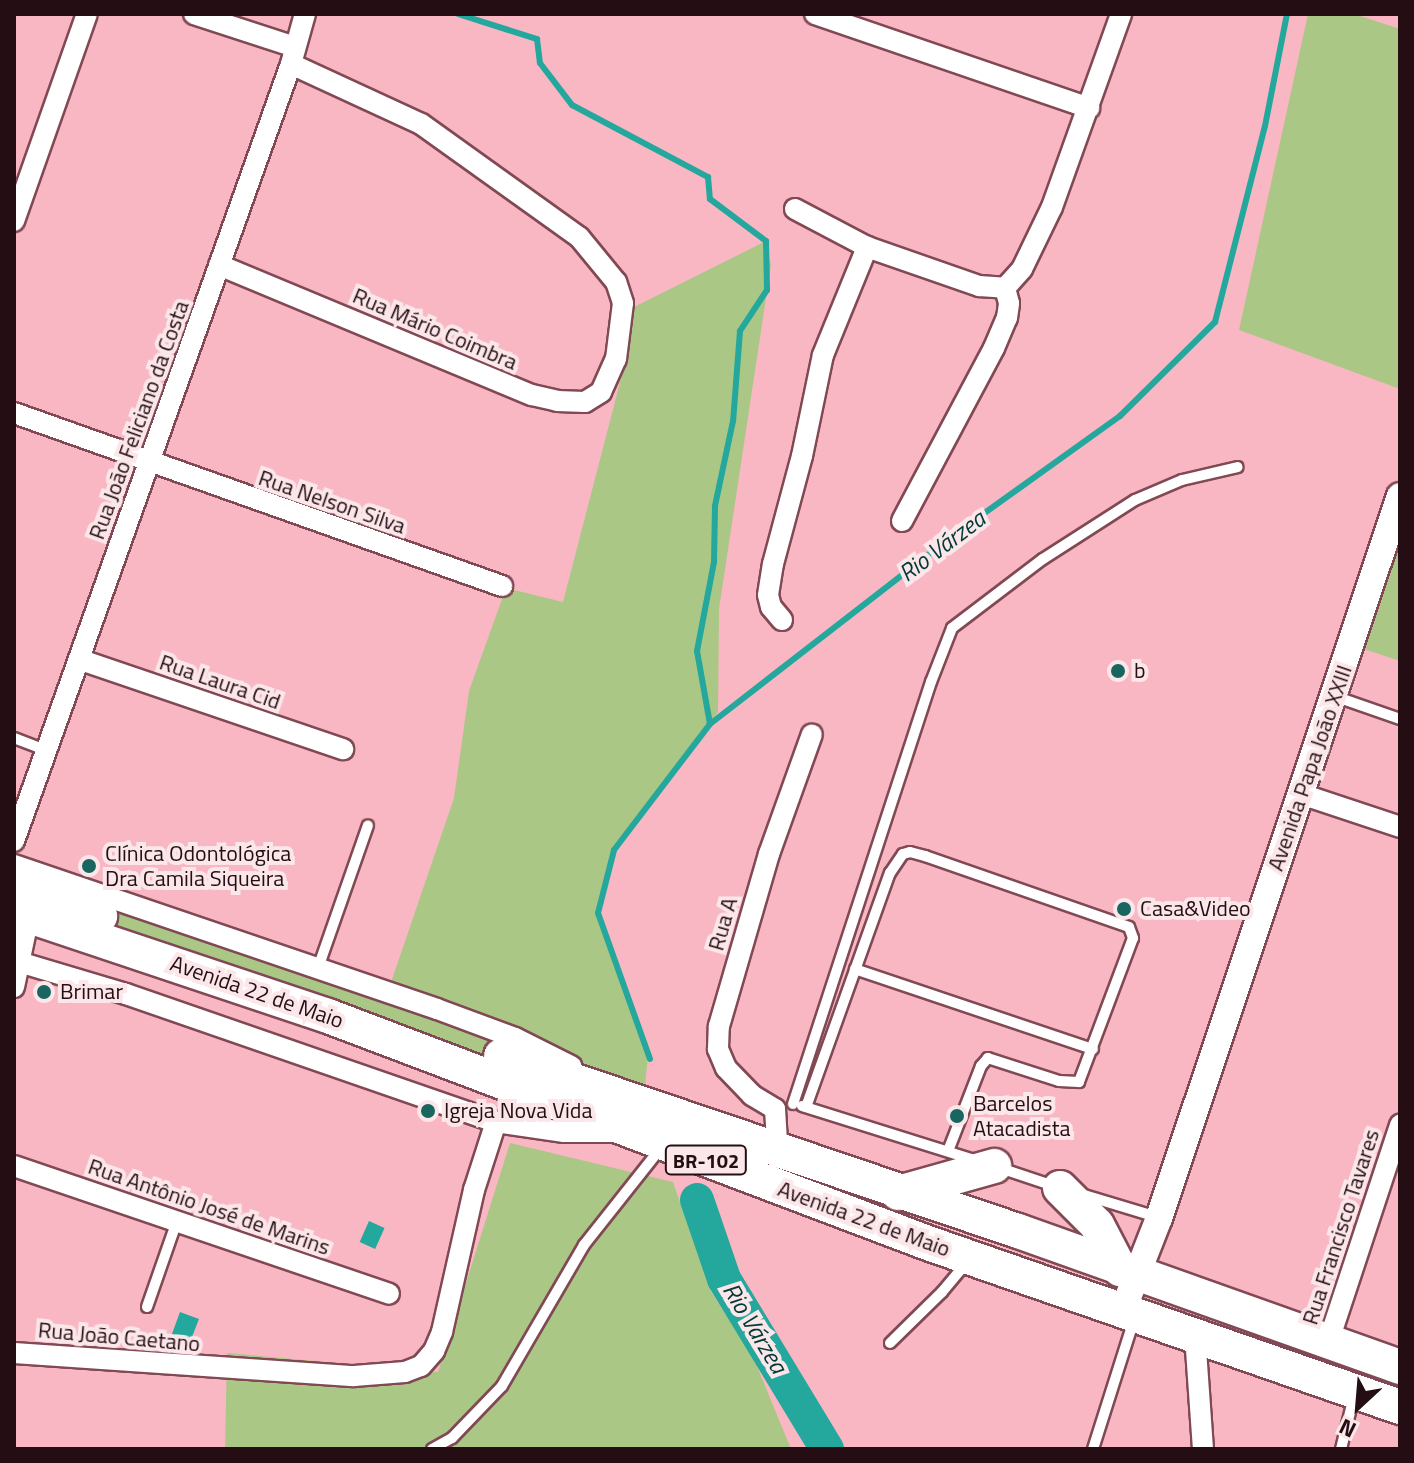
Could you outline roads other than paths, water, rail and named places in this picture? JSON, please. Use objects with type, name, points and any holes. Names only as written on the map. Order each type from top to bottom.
[{"type":"main road","name":"Avenida 22 de Maio","points":[[14,884],[640,1120],[663,1144],[772,1186],[1400,1407]]},
{"type":"main road","name":"Avenida 22 de Maio","points":[[21,913],[640,1120],[779,1150],[1400,1367]]},
{"type":"main road","points":[[898,1193],[994,1166]]},
{"type":"main road","points":[[1060,1188],[1097,1225],[1128,1273]]},
{"type":"street","points":[[14,221],[87,14]]},
{"type":"street","points":[[194,14],[293,56]]},
{"type":"street","name":"Rua João Feliciano da Costa","points":[[14,841],[81,660],[147,462],[293,56],[305,14]]},
{"type":"street","points":[[815,14],[1089,108]]},
{"type":"street","points":[[795,209],[867,247],[979,286],[1005,288],[1016,279],[1038,239],[1089,108],[1121,14]]},
{"type":"street","name":"Rua Mário Coimbra","points":[[219,265],[545,398],[585,402],[601,392],[616,359],[623,303],[616,282],[579,237],[421,124],[293,56]]},
{"type":"street","points":[[782,620],[771,607],[768,595],[773,564],[802,456],[823,355],[867,247]]},
{"type":"street","points":[[902,521],[994,348],[1007,318],[1009,303],[1005,288]]},
{"type":"street","name":"Rua Nelson Silva","points":[[14,413],[502,586]]},
{"type":"street","name":"Avenida Papa João XXIII","points":[[1129,1312],[1128,1273],[1159,1218],[1400,496]]},
{"type":"street","name":"Rua Laura Cid","points":[[81,660],[343,749]]},
{"type":"street","name":"Rua A","points":[[784,1107],[752,1095],[726,1068],[718,1049],[719,1026],[769,854],[812,734]]},
{"type":"street","points":[[1301,794],[1400,827]]},
{"type":"street","name":"Avenida 22 de Maio","points":[[14,865],[515,1038],[640,1120]]},
{"type":"street","points":[[14,987],[19,962],[21,913]]},
{"type":"street","points":[[19,962],[126,994],[496,1122],[564,1132],[640,1120]]},
{"type":"street","points":[[772,1186],[784,1107]]},
{"type":"street","name":"Rua João Caetano","points":[[14,1353],[221,1370],[354,1376],[405,1372],[421,1366],[434,1351],[442,1332],[474,1190],[496,1122]]},
{"type":"street","name":"Rua Francisco Tavares","points":[[1328,1343],[1400,1125]]},
{"type":"street","name":"Rua Antônio José de Marins","points":[[14,1166],[177,1221],[250,1254],[389,1294]]},
{"type":"street","points":[[1195,1335],[1203,1449]]},
{"type":"lane","points":[[1159,1218],[806,1107],[784,1107],[952,628],[1043,559],[1135,500],[1182,480],[1238,467]]},
{"type":"lane","points":[[1334,696],[1400,719]]},
{"type":"lane","points":[[14,738],[48,751]]},
{"type":"lane","points":[[318,968],[368,825]]},
{"type":"lane","points":[[806,1107],[890,873],[903,854],[910,852],[1001,882],[1132,930],[1083,1077],[1075,1085],[988,1058],[981,1066],[948,1151]]},
{"type":"lane","points":[[855,969],[1093,1049]]},
{"type":"lane","points":[[432,1449],[452,1438],[502,1386],[584,1245],[663,1144]]},
{"type":"lane","points":[[147,1307],[177,1221]]},
{"type":"lane","points":[[890,1343],[942,1292],[971,1257]]},
{"type":"lane","points":[[1093,1449],[1129,1312]]},
{"type":"lane","points":[[1341,1449],[1355,1391]]},
{"type":"water","points":[[369,1221],[385,1228],[375,1249],[360,1242]]},
{"type":"water","points":[[180,1312],[199,1319],[190,1342],[169,1342]]},
{"type":"waterway","points":[[458,14],[537,39],[540,63],[572,105],[708,177],[710,199],[766,241],[767,290],[740,331],[733,421],[715,506],[714,562],[697,651],[710,724]]},
{"type":"waterway","name":"Rio Várzea","points":[[650,1059],[598,913],[614,850],[710,724],[951,537],[1120,416],[1215,322],[1265,126],[1287,14]]},
{"type":"waterway","name":"Rio Várzea","points":[[697,1200],[724,1279],[827,1449]]},
{"type":"place","name":"b","points":[[1118,671]]},
{"type":"place","name":"Clínica Odontológica Dra Camila Siqueira","points":[[89,866]]},
{"type":"place","name":"Casa&Video","points":[[1124,909]]},
{"type":"place","name":"Brimar","points":[[44,992]]},
{"type":"place","name":"Igreja Nova Vida","points":[[428,1111]]},
{"type":"place","name":"Barcelos Atacadista","points":[[957,1116]]}]
